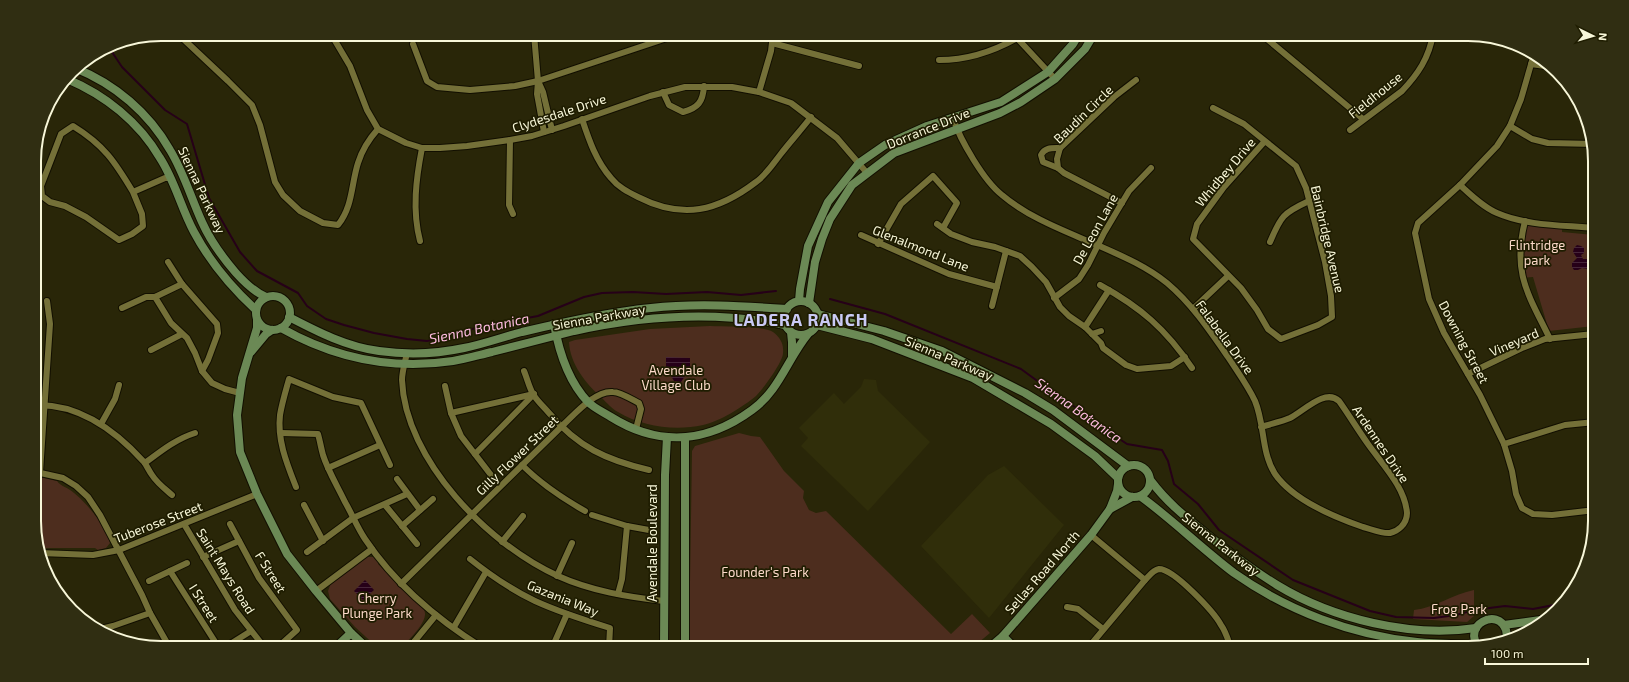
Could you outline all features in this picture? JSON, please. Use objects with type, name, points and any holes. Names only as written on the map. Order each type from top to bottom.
[{"type":"main road","name":"Dorrance Drive","points":[[799,301],[808,246],[828,202],[859,163],[885,145],[927,126],[1001,102],[1048,72],[1075,41]]},
{"type":"main road","name":"Dorrance Drive","points":[[809,303],[815,262],[822,239],[830,219],[852,185],[894,153],[1000,113],[1021,102],[1056,79],[1085,50],[1090,41]]},
{"type":"main road","name":"Sienna Parkway","points":[[82,71],[107,84],[124,96],[140,110],[155,128],[169,148],[181,171],[202,224],[220,253],[253,290],[266,298],[271,296],[282,298],[288,306],[289,317],[326,336],[353,346],[379,351],[436,353],[465,348],[554,324],[651,308],[721,305],[787,308]]},
{"type":"main road","name":"Sienna Parkway","points":[[71,82],[103,98],[135,124],[160,158],[171,178],[201,245],[212,261],[256,310]]},
{"type":"main road","points":[[171,178],[180,182],[198,221],[202,224]]},
{"type":"main road","points":[[266,298],[261,300],[256,310],[258,320],[257,328],[242,378],[237,415],[240,452],[256,494],[287,554],[351,633],[360,641]]},
{"type":"main road","points":[[554,324],[556,336],[567,370],[588,402],[624,425],[649,434],[685,438],[708,432],[732,423],[762,402],[772,390],[792,357],[808,334],[815,329],[817,325],[818,314],[813,306],[809,303],[799,301],[787,308],[784,314],[785,325],[791,332],[799,336],[808,334]]},
{"type":"main road","name":"Sienna Parkway","points":[[818,314],[884,331],[942,351],[1025,393],[1053,410],[1128,466],[1139,465],[1144,467],[1150,481],[1162,497],[1240,562],[1278,586],[1305,600],[1329,610],[1386,625],[1418,630],[1447,632],[1476,628],[1483,621],[1488,619],[1497,620],[1504,625],[1534,621]]},
{"type":"main road","points":[[250,353],[266,334],[285,325],[289,317]]},
{"type":"main road","name":"Sienna Parkway","points":[[281,328],[301,339],[361,360],[405,364],[430,364],[454,361],[603,326],[642,320],[704,317],[748,319],[785,325]]},
{"type":"main road","points":[[258,320],[263,327],[272,330]]},
{"type":"main road","name":"Sienna Parkway","points":[[817,325],[872,339],[973,378],[1051,424],[1095,456],[1118,481],[1124,493],[1132,497]]},
{"type":"main road","points":[[791,332],[792,357]]},
{"type":"main road","name":"Avendale Boulevard","points":[[664,641],[665,475],[667,437]]},
{"type":"main road","points":[[685,438],[685,641]]},
{"type":"main road","points":[[1118,481],[1120,473],[1128,466]]},
{"type":"main road","name":"Sellas Road North","points":[[997,641],[1091,534],[1110,509],[1117,491],[1118,481]]},
{"type":"main road","points":[[1132,497],[1140,496],[1148,490],[1150,481]]},
{"type":"main road","name":"Sienna Parkway","points":[[1140,496],[1164,514],[1234,573],[1282,602],[1314,617],[1341,627],[1389,638],[1411,641]]},
{"type":"main road","name":"Sellas Road North","points":[[1110,509],[1132,497]]},
{"type":"main road","points":[[1504,625],[1506,635]]},
{"type":"main road","name":"Sienna Parkway","points":[[1476,628],[1476,641]]},
{"type":"main road","points":[[342,641],[351,633]]},
{"type":"main road","points":[[1003,636],[1008,641]]},
{"type":"street","points":[[185,41],[252,105],[260,125],[275,182],[284,195],[300,211],[323,222],[338,225],[344,217],[351,201],[358,163],[368,140],[378,129],[368,110],[350,66],[335,41]]},
{"type":"street","points":[[535,41],[538,81],[537,94],[544,132]]},
{"type":"street","points":[[413,44],[427,81],[437,87],[470,90],[515,86],[538,81],[658,41]]},
{"type":"street","points":[[939,60],[954,60],[987,53],[1007,41]]},
{"type":"street","points":[[1020,41],[1056,79]]},
{"type":"street","points":[[1269,41],[1363,119]]},
{"type":"street","name":"Fieldhouse","points":[[1350,130],[1402,91],[1415,77],[1425,62],[1431,41]]},
{"type":"street","points":[[759,92],[772,43],[859,66]]},
{"type":"street","name":"Downing Street","points":[[1532,60],[1521,99],[1510,126],[1497,146],[1460,185],[1418,222],[1415,233],[1429,298],[1444,333],[1468,374],[1504,444],[1512,471],[1516,494],[1522,508],[1533,514],[1552,515],[1588,511]]},
{"type":"street","points":[[1531,64],[1540,65]]},
{"type":"street","name":"Baudin Circle","points":[[1058,168],[1057,159],[1060,148],[1114,97],[1136,80]]},
{"type":"street","points":[[538,81],[543,92],[552,130]]},
{"type":"street","points":[[663,92],[669,104],[683,112],[691,110],[698,105],[703,97],[704,86]]},
{"type":"street","name":"Clydesdale Drive","points":[[378,129],[406,143],[422,148],[440,148],[510,140],[552,130],[663,92],[685,87],[732,87],[759,92],[790,103],[837,138],[867,173]]},
{"type":"street","name":"Bainbridge Avenue","points":[[1213,108],[1244,124],[1296,166],[1306,188],[1325,262],[1331,296],[1332,317],[1318,325],[1281,338],[1268,329],[1257,310],[1241,288],[1228,276]]},
{"type":"street","points":[[582,119],[591,147],[611,179],[626,191],[647,202],[666,208],[685,211],[702,209],[724,203],[758,181],[812,118]]},
{"type":"street","name":"Falabella Drive","points":[[953,118],[956,129],[977,166],[1001,194],[1031,215],[1118,253],[1146,268],[1168,284],[1193,309],[1246,384],[1255,401],[1265,450],[1274,472],[1284,485],[1309,502],[1341,519],[1373,530],[1389,533],[1398,530]]},
{"type":"street","points":[[73,126],[102,146],[118,166],[133,192],[142,214],[143,226],[132,234],[119,240],[86,217],[65,206],[50,202],[42,196],[41,186],[61,134],[73,126]]},
{"type":"street","points":[[1510,126],[1532,139],[1548,143],[1587,144]]},
{"type":"street","points":[[510,140],[509,205],[513,214]]},
{"type":"street","name":"Whidbey Drive","points":[[1228,276],[1193,239],[1197,224],[1224,187],[1265,141]]},
{"type":"street","points":[[420,241],[416,226],[416,184],[422,148]]},
{"type":"street","points":[[1060,148],[1048,148],[1044,150],[1041,155],[1043,162],[1058,168],[1064,173],[1122,203]]},
{"type":"street","name":"De Leon Lane","points":[[1054,298],[1079,279],[1129,191],[1151,168]]},
{"type":"street","points":[[878,244],[901,204],[933,176],[957,203],[940,226],[952,234],[972,242],[995,247],[1020,256],[1046,282],[1054,298],[1064,312],[1085,327],[1101,342],[1103,348],[1126,365],[1136,369],[1171,366],[1185,357]]},
{"type":"street","points":[[133,192],[165,178],[171,178]]},
{"type":"street","points":[[1460,185],[1478,201],[1496,212],[1518,220],[1588,227]]},
{"type":"street","points":[[1270,242],[1279,221],[1291,209],[1309,201]]},
{"type":"street","points":[[1525,221],[1520,254],[1522,274],[1527,293],[1550,339]]},
{"type":"street","name":"Glenalmond Lane","points":[[861,235],[878,244],[949,274],[997,287]]},
{"type":"street","points":[[992,306],[1006,251]]},
{"type":"street","points":[[168,262],[182,284],[217,324],[218,333],[208,360],[202,370]]},
{"type":"street","points":[[1193,309],[1228,276]]},
{"type":"street","points":[[122,308],[146,297],[155,297],[182,284]]},
{"type":"street","points":[[1100,285],[1130,301],[1148,316],[1166,334],[1192,368]]},
{"type":"street","points":[[1085,327],[1109,290]]},
{"type":"street","points":[[155,297],[171,323],[182,334],[195,353],[202,370],[212,383],[225,389],[240,393]]},
{"type":"street","points":[[41,443],[50,324],[47,301]]},
{"type":"street","points":[[1092,334],[1101,331]]},
{"type":"street","points":[[151,350],[182,334]]},
{"type":"street","name":"Vineyard","points":[[1468,374],[1522,348],[1550,339],[1588,335]]},
{"type":"street","points":[[407,353],[402,378],[404,400],[413,430],[441,480],[471,514],[514,551],[557,576],[583,586],[618,594],[664,601]]},
{"type":"street","points":[[524,371],[534,394],[562,427],[588,448],[604,457],[649,470]]},
{"type":"street","points":[[296,487],[283,454],[281,433],[280,416],[289,379],[333,397],[361,403],[390,464]]},
{"type":"street","points":[[101,424],[115,399],[119,385]]},
{"type":"street","points":[[446,386],[451,413],[461,436],[490,475]]},
{"type":"street","name":"Gilly Flower Street","points":[[401,584],[471,514],[588,402],[605,391],[615,392],[632,399],[639,403],[641,409],[636,429]]},
{"type":"street","points":[[451,413],[534,394]]},
{"type":"street","points":[[475,454],[534,394]]},
{"type":"street","name":"Ardennes Drive","points":[[1261,427],[1290,418],[1321,399],[1330,396],[1335,397],[1399,490],[1407,514],[1404,524],[1398,530]]},
{"type":"street","points":[[41,405],[78,412],[101,424],[120,437],[145,464],[158,482],[172,495]]},
{"type":"street","points":[[1504,444],[1565,425],[1588,423]]},
{"type":"street","points":[[145,464],[170,445],[195,433]]},
{"type":"street","points":[[281,433],[318,434],[328,468],[353,518],[372,549],[401,584],[436,615],[471,641]]},
{"type":"street","points":[[328,468],[380,445]]},
{"type":"street","points":[[522,465],[548,488],[584,511]]},
{"type":"street","points":[[41,473],[63,478],[76,486],[88,497],[100,514],[150,613],[166,641]]},
{"type":"street","points":[[397,479],[420,510]]},
{"type":"street","name":"Tuberose Street","points":[[45,553],[93,555],[119,550],[256,494]]},
{"type":"street","points":[[307,552],[353,518],[407,494]]},
{"type":"street","points":[[402,526],[433,499]]},
{"type":"street","points":[[304,505],[323,540]]},
{"type":"street","points":[[385,505],[417,544]]},
{"type":"street","points":[[592,515],[627,526],[649,530]]},
{"type":"street","points":[[502,542],[523,516]]},
{"type":"street","name":"Saint Mays Road","points":[[184,524],[235,610],[260,641]]},
{"type":"street","name":"F Street","points":[[230,524],[259,578],[297,630],[285,641]]},
{"type":"street","points":[[618,594],[622,579],[627,526]]},
{"type":"street","points":[[1091,534],[1144,580]]},
{"type":"street","points":[[203,557],[239,541]]},
{"type":"street","points":[[557,576],[572,543]]},
{"type":"street","points":[[316,591],[372,549]]},
{"type":"street","name":"Gazania Way","points":[[470,560],[486,572],[534,601],[567,614],[610,628],[610,641]]},
{"type":"street","points":[[149,581],[187,563]]},
{"type":"street","points":[[1093,641],[1144,580],[1153,571],[1159,569],[1167,571],[1180,580],[1205,604],[1222,625],[1228,641]]},
{"type":"street","name":"I Street","points":[[170,571],[215,641]]},
{"type":"street","points":[[454,628],[486,572]]},
{"type":"street","points":[[1067,607],[1078,609],[1103,628]]},
{"type":"street","points":[[106,628],[150,613]]},
{"type":"street","points":[[555,641],[567,614]]},
{"type":"street","points":[[415,641],[436,615]]},
{"type":"street","points":[[235,641],[251,631]]},
{"type":"shaded area","points":[[1577,245],[1584,248],[1584,253],[1581,255],[1583,259],[1588,259],[1588,269],[1582,268],[1574,270],[1572,267],[1572,263],[1577,258],[1573,252]]},
{"type":"shaded area","points":[[666,357],[690,358],[690,376],[685,376],[681,382],[674,381],[671,376],[666,376]]},
{"type":"shaded area","points":[[864,379],[876,380],[878,391],[930,442],[868,511],[801,446],[808,438],[799,428],[834,393],[844,404],[861,387]]},
{"type":"shaded area","points":[[1004,466],[1064,525],[989,618],[921,546],[988,475]]},
{"type":"shaded area","points":[[365,580],[374,590],[363,600],[354,591]]},
{"type":"green space","name":"Flintridge park","points":[[1525,221],[1562,225],[1562,232],[1588,234],[1588,327],[1549,331],[1533,277],[1522,278],[1520,254]]},
{"type":"green space","name":"Avendale Village Club","points":[[710,326],[752,327],[773,332],[780,338],[783,353],[780,363],[768,382],[756,396],[716,421],[692,427],[681,428],[648,424],[618,412],[610,406],[585,380],[572,358],[570,350],[569,342],[575,340],[650,329]]},
{"type":"green space","name":"Founder's Park","points":[[739,433],[760,437],[784,471],[804,491],[803,498],[809,510],[816,513],[826,511],[951,634],[972,614],[990,633],[980,641],[689,641],[692,451],[695,446]]},
{"type":"green space","points":[[41,477],[57,481],[72,491],[84,502],[95,516],[105,530],[110,543],[106,548],[98,550],[95,548],[44,548],[41,529]]},
{"type":"green space","name":"Cherry Plunge Park","points":[[367,557],[375,557],[378,560],[378,564],[424,609],[424,620],[408,641],[370,641],[355,627],[330,599],[328,591],[331,583]]},
{"type":"green space","name":"Frog Park","points":[[1474,590],[1474,616],[1467,622],[1413,619],[1414,610],[1429,607]]},
{"type":"waterway","name":"Sienna Botanica","points":[[112,52],[122,67],[165,110],[187,124],[209,198],[240,252],[257,271],[298,293],[307,306],[326,319],[374,333],[427,341],[479,327],[538,316],[584,297],[602,293],[633,292],[666,294],[707,292],[741,295],[776,291]]},
{"type":"waterway","name":"Sienna Botanica","points":[[830,299],[885,314],[1021,369],[1062,399],[1093,418],[1109,432],[1127,444],[1162,450],[1168,461],[1174,484],[1198,504],[1219,530],[1293,580],[1370,611],[1396,617],[1434,618],[1456,615],[1474,610],[1505,606],[1533,609],[1554,605]]},
{"type":"district","name":"LADERA RANCH","points":[[801,319]]}]
